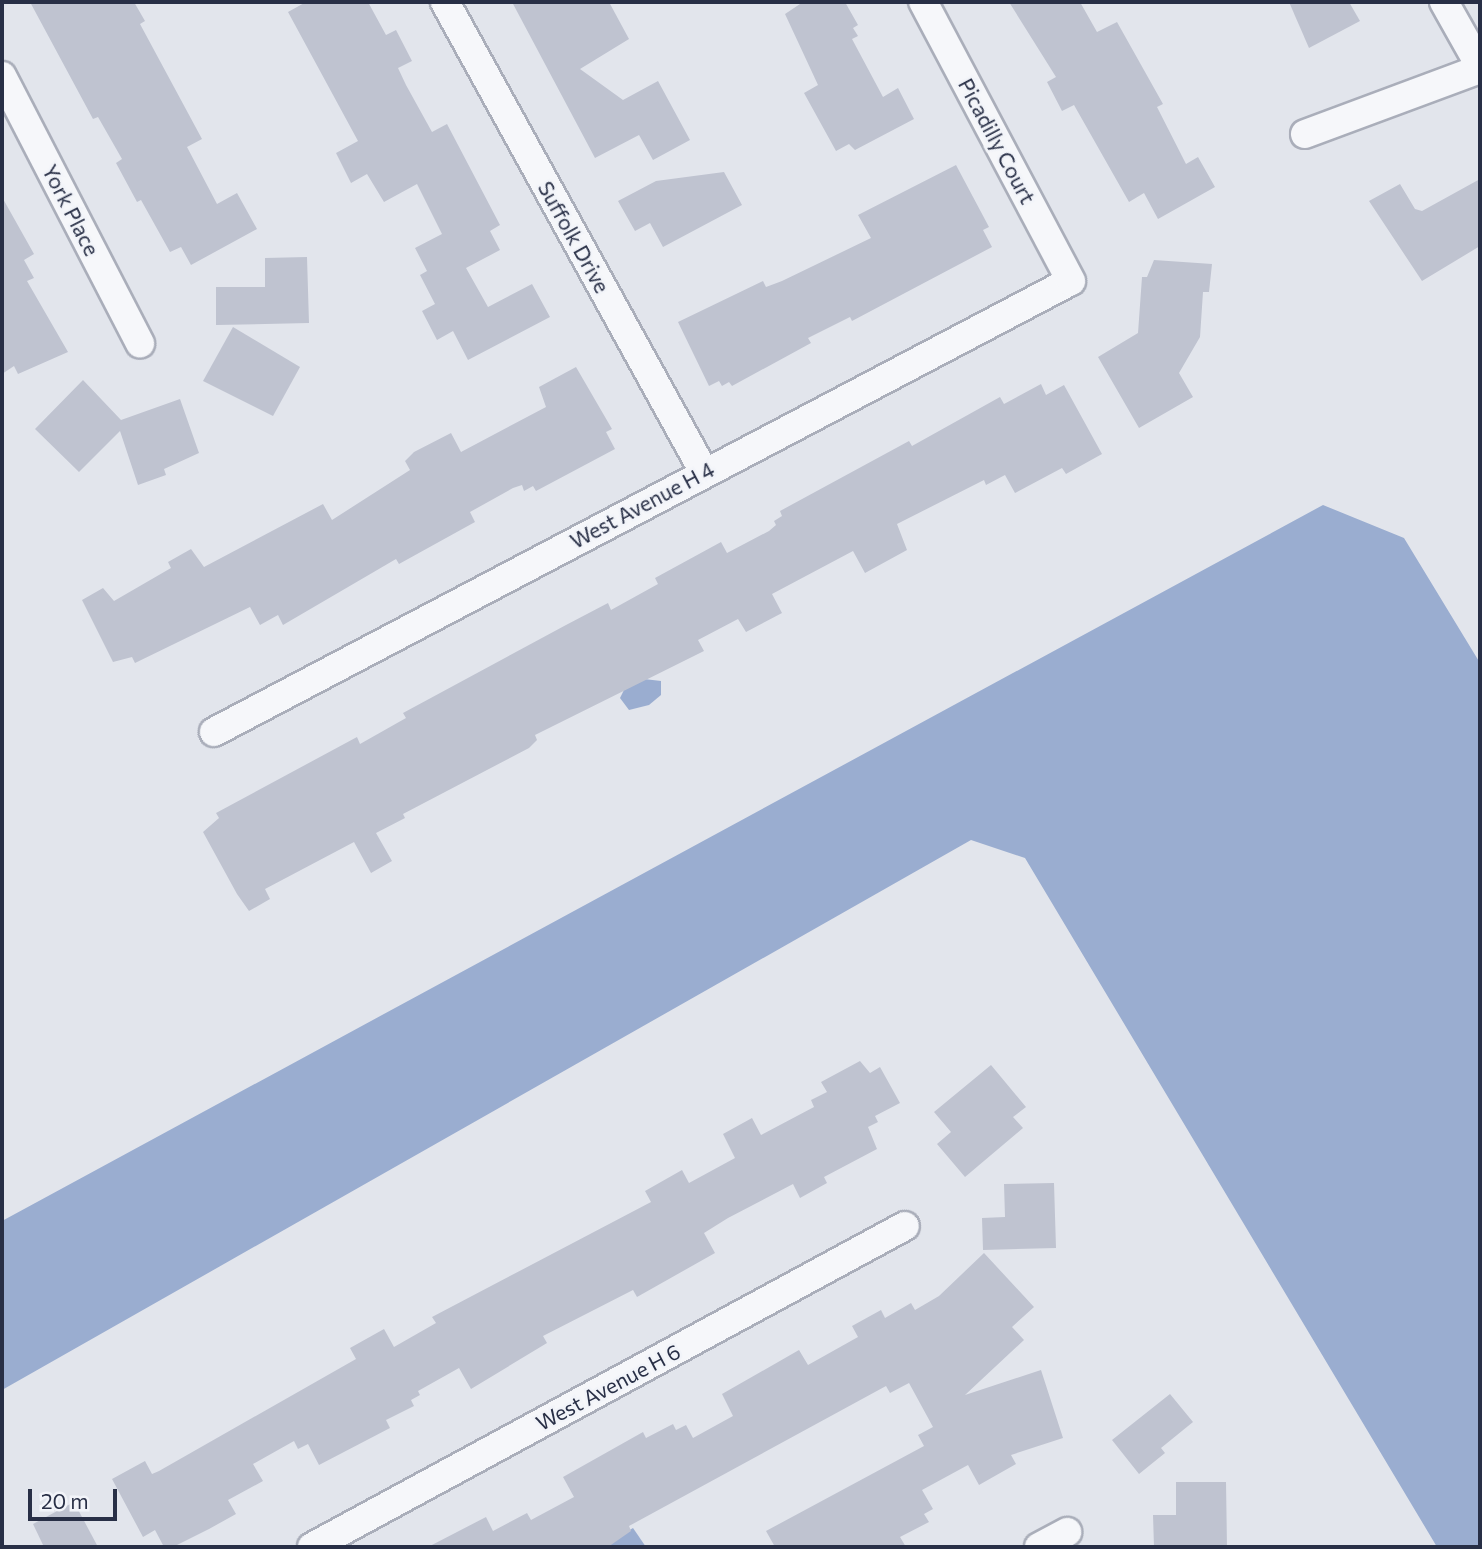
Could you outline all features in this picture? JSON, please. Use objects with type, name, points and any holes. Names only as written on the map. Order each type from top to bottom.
[{"type":"street","name":"Suffolk Drive","points":[[445,2],[704,472]]},
{"type":"street","name":"Picadilly Court","points":[[923,2],[1071,281]]},
{"type":"street","points":[[1305,134],[1480,67],[1444,2]]},
{"type":"street","name":"York Place","points":[[2,76],[140,343]]},
{"type":"street","name":"West Avenue H 4","points":[[214,732],[1071,281]]},
{"type":"street","name":"West Avenue H 6","points":[[312,1547],[905,1226]]},
{"type":"street","points":[[1039,1547],[1068,1532]]},
{"type":"water","points":[[1323,505],[1404,538],[1480,663],[1480,1547],[1437,1547],[1025,858],[971,840],[2,1390],[2,1221]]},
{"type":"water","points":[[644,679],[661,681],[661,695],[649,705],[629,710],[620,698],[624,690]]},
{"type":"water","points":[[633,1528],[646,1547],[608,1547],[613,1540]]},
{"type":"building","points":[[30,2],[134,2],[145,21],[140,24],[202,139],[187,147],[217,204],[237,193],[257,229],[191,265],[181,247],[170,252],[141,200],[137,202],[116,163],[122,159],[98,117],[93,119]]},
{"type":"building","points":[[306,2],[368,2],[386,35],[396,30],[412,61],[398,68],[406,85],[432,132],[447,124],[500,225],[490,231],[500,250],[466,268],[488,307],[532,284],[550,317],[468,360],[453,331],[437,340],[422,311],[435,304],[420,275],[427,271],[415,248],[442,234],[417,184],[384,202],[367,174],[351,183],[336,153],[358,141],[288,12]]},
{"type":"building","points":[[512,2],[609,2],[629,39],[580,69],[623,100],[658,81],[690,140],[653,160],[639,135],[595,158]]},
{"type":"building","points":[[803,2],[845,2],[858,25],[853,28],[858,36],[852,39],[883,97],[898,88],[914,119],[855,150],[849,144],[836,151],[804,93],[818,85],[785,14]]},
{"type":"building","points":[[1009,2],[1080,2],[1097,32],[1117,22],[1163,104],[1157,107],[1186,164],[1198,157],[1215,187],[1158,219],[1144,193],[1129,202],[1074,105],[1062,111],[1047,82],[1056,77]]},
{"type":"building","points":[[1289,2],[1349,2],[1360,21],[1309,48]]},
{"type":"building","points":[[956,165],[989,227],[983,230],[992,247],[852,321],[850,317],[808,338],[811,343],[732,386],[729,382],[722,386],[719,381],[709,386],[678,322],[763,281],[766,287],[782,281],[871,238],[858,215]]},
{"type":"building","points":[[724,172],[742,205],[663,247],[650,223],[635,231],[618,201],[656,181]]},
{"type":"building","points":[[1480,179],[1480,246],[1422,281],[1369,201],[1400,184],[1415,209],[1422,211]]},
{"type":"building","points":[[2,197],[34,254],[24,260],[34,278],[27,281],[68,352],[18,374],[14,366],[2,374]]},
{"type":"building","points":[[307,257],[309,323],[216,325],[216,287],[265,287],[265,258]]},
{"type":"building","points":[[1154,260],[1212,264],[1209,292],[1203,292],[1200,337],[1179,373],[1193,397],[1139,428],[1098,357],[1138,333],[1142,277],[1147,277]]},
{"type":"building","points":[[233,327],[300,367],[273,416],[203,381]]},
{"type":"building","points":[[576,367],[612,429],[606,432],[615,449],[536,491],[533,486],[524,491],[522,485],[513,488],[470,512],[475,522],[399,564],[396,559],[283,625],[278,615],[260,625],[250,607],[135,663],[132,657],[113,662],[82,600],[103,588],[114,601],[171,568],[168,562],[191,549],[204,567],[323,504],[332,520],[410,470],[405,461],[414,452],[451,433],[461,452],[546,407],[539,387]]},
{"type":"building","points":[[83,380],[121,420],[180,399],[199,453],[164,469],[166,475],[138,485],[120,431],[79,472],[35,429]]},
{"type":"building","points":[[1041,384],[1046,395],[1064,385],[1102,454],[1066,474],[1062,468],[1015,493],[1005,475],[986,485],[984,480],[897,524],[907,550],[865,573],[853,551],[772,594],[782,613],[746,632],[738,619],[698,640],[704,651],[535,735],[537,740],[529,748],[403,814],[405,818],[376,833],[392,861],[371,873],[354,842],[265,889],[270,899],[249,911],[237,894],[203,832],[219,818],[216,813],[357,737],[360,744],[406,718],[403,713],[608,603],[611,610],[658,584],[655,578],[721,542],[727,553],[769,531],[776,525],[774,521],[782,516],[780,511],[909,441],[912,446],[1000,397],[1004,404]]},
{"type":"building","points":[[860,1061],[870,1073],[880,1067],[900,1103],[875,1116],[878,1122],[868,1127],[877,1149],[824,1177],[827,1183],[800,1198],[793,1184],[728,1218],[704,1233],[715,1253],[637,1297],[633,1290],[543,1336],[547,1343],[471,1389],[459,1368],[418,1391],[420,1395],[411,1400],[414,1406],[386,1420],[390,1428],[319,1465],[308,1444],[298,1449],[294,1441],[253,1464],[263,1481],[228,1500],[236,1514],[209,1529],[173,1547],[164,1547],[155,1530],[143,1537],[112,1479],[145,1461],[152,1474],[159,1471],[356,1359],[350,1348],[384,1329],[394,1347],[436,1323],[432,1317],[651,1202],[645,1191],[682,1170],[689,1183],[735,1158],[723,1134],[752,1118],[761,1135],[814,1107],[811,1100],[827,1092],[821,1082]]},
{"type":"building","points":[[991,1065],[1026,1107],[1013,1117],[1023,1128],[965,1177],[937,1144],[951,1132],[934,1112]]},
{"type":"building","points":[[1054,1183],[1056,1248],[983,1250],[982,1218],[1005,1217],[1004,1184]]},
{"type":"building","points":[[984,1253],[1034,1307],[1012,1327],[1024,1340],[965,1395],[1041,1370],[1063,1438],[1011,1455],[1016,1464],[979,1485],[968,1465],[922,1490],[933,1509],[924,1514],[929,1522],[900,1537],[906,1547],[775,1547],[766,1531],[924,1446],[918,1435],[933,1427],[909,1383],[890,1393],[886,1386],[629,1526],[631,1531],[608,1547],[428,1547],[486,1517],[493,1531],[527,1513],[531,1520],[574,1497],[563,1477],[643,1432],[646,1438],[673,1424],[676,1430],[686,1425],[693,1438],[733,1416],[722,1394],[799,1350],[808,1365],[858,1337],[852,1326],[881,1310],[885,1318],[911,1303],[915,1310],[939,1296]]},
{"type":"building","points":[[1170,1394],[1193,1422],[1161,1448],[1165,1453],[1139,1474],[1112,1440]]},
{"type":"building","points":[[1176,1482],[1226,1482],[1227,1547],[1154,1547],[1153,1515],[1176,1515]]},
{"type":"building","points":[[74,1502],[98,1547],[44,1547],[33,1524]]}]
